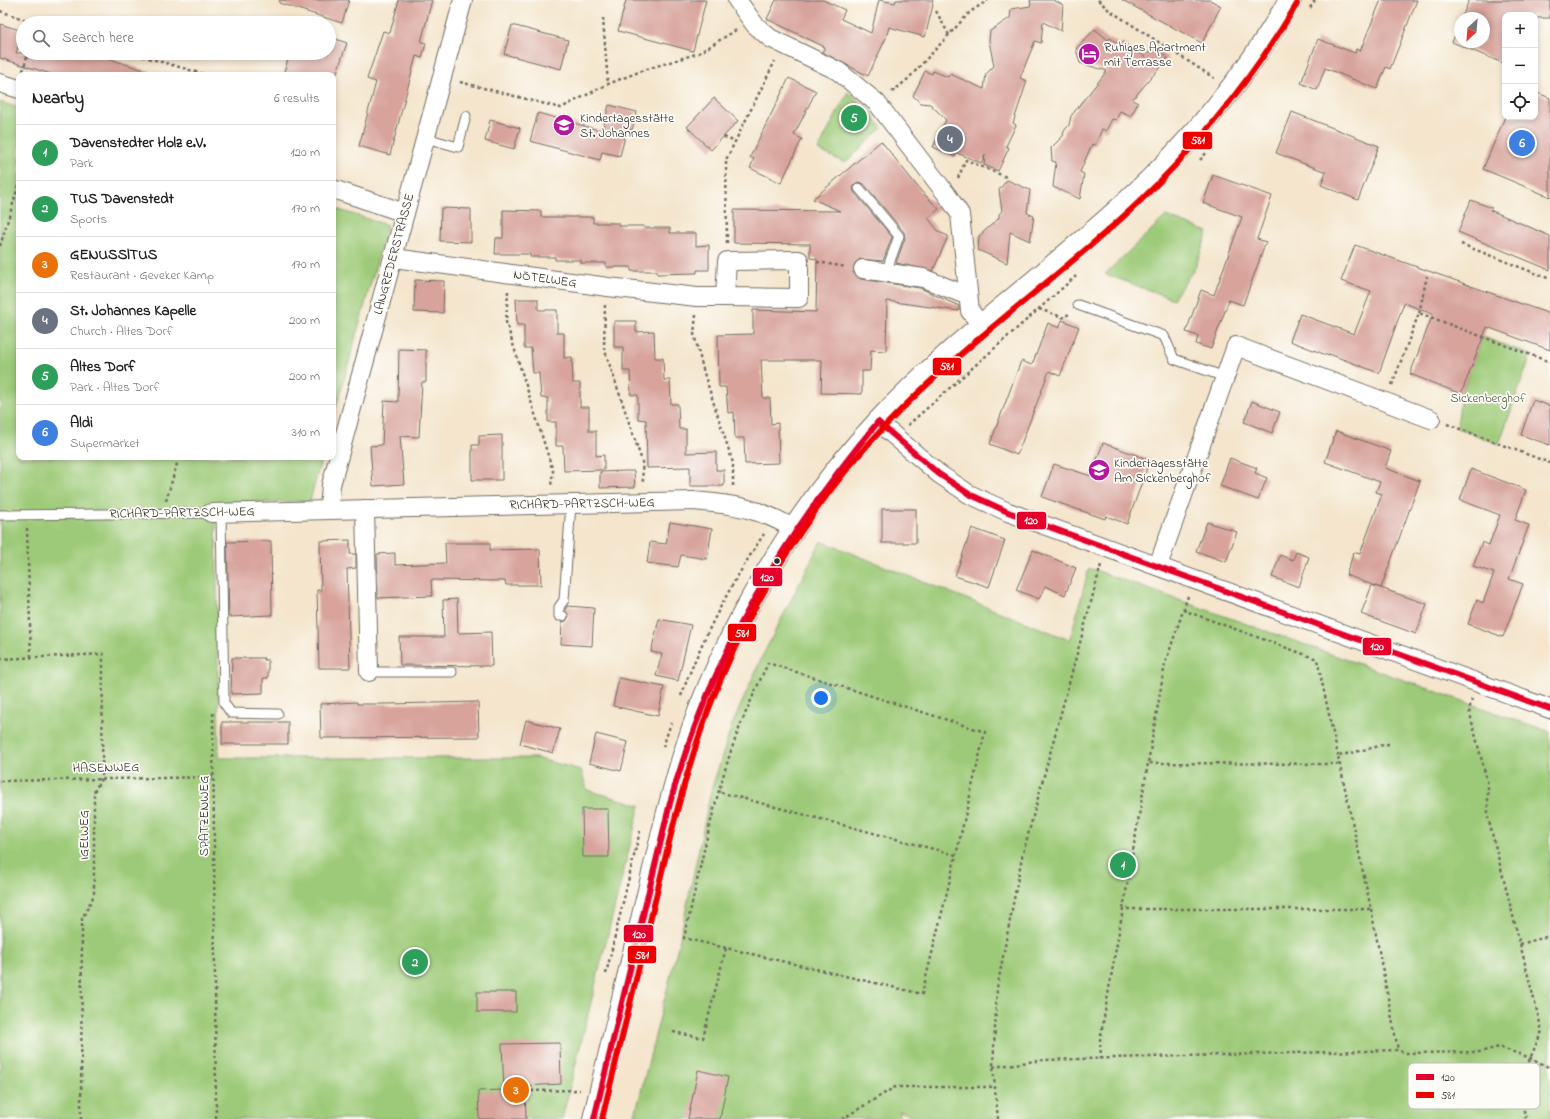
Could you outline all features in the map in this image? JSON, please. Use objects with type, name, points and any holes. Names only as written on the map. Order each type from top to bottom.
[{"type":"street","name":"LANGREDERSTRASSE","points":[[329,509],[331,485],[463,0]]},
{"type":"street","points":[[737,0],[751,20],[770,38],[838,71],[877,103],[947,195],[960,214],[970,311],[982,326]]},
{"type":"street","points":[[594,1119],[668,810],[687,747],[707,694],[728,648],[751,602],[794,529],[823,488],[878,422],[913,387],[1093,232],[1161,170],[1224,96],[1270,36],[1290,0]]},
{"type":"street","points":[[0,83],[16,88]]},
{"type":"street","points":[[336,190],[405,213]]},
{"type":"street","name":"NÖTELWEG","points":[[394,258],[608,287],[697,297],[799,298],[799,260]]},
{"type":"street","points":[[725,297],[727,261],[799,260]]},
{"type":"street","points":[[863,269],[923,278],[968,296]]},
{"type":"street","points":[[1158,566],[1236,346],[1431,419]]},
{"type":"street","points":[[878,422],[939,474],[969,494],[1008,512],[1550,709]]},
{"type":"street","name":"RICHARD-PARTZSCH-WEG","points":[[216,512],[693,501],[733,504],[775,517],[794,529]]},
{"type":"street","points":[[365,509],[369,672]]},
{"type":"lane","points":[[426,138],[458,147],[466,116]]},
{"type":"lane","points":[[859,188],[899,236],[886,272]]},
{"type":"lane","points":[[1078,305],[1164,336],[1174,359],[1225,377]]},
{"type":"lane","points":[[563,616],[559,616],[559,607],[564,600],[571,504]]},
{"type":"lane","points":[[216,512],[224,703],[231,713],[278,714]]},
{"type":"lane","name":"RICHARD-PARTZSCH-WEG","points":[[0,515],[216,512]]},
{"type":"lane","points":[[369,672],[452,672]]},
{"type":"path","points":[[877,103],[908,80],[981,1],[988,0]]},
{"type":"path","points":[[1098,0],[1109,10],[1215,78]]},
{"type":"path","points":[[0,11],[16,16]]},
{"type":"path","points":[[936,11],[949,35]]},
{"type":"path","points":[[603,18],[608,84]]},
{"type":"path","points":[[442,77],[561,108],[608,84],[644,70],[699,53],[751,20]]},
{"type":"path","points":[[727,261],[726,160],[783,45]]},
{"type":"path","points":[[23,72],[26,60]]},
{"type":"path","points":[[155,60],[194,72]]},
{"type":"path","points":[[1210,84],[1219,72]]},
{"type":"path","points":[[724,137],[735,142]]},
{"type":"path","points":[[947,195],[953,189],[966,160],[1006,177]]},
{"type":"path","points":[[0,246],[16,194]]},
{"type":"path","points":[[1461,244],[1550,279]]},
{"type":"path","points":[[799,260],[863,269]]},
{"type":"path","points":[[509,274],[506,322],[553,471],[548,504]]},
{"type":"path","points":[[1386,401],[1419,313],[1427,276]]},
{"type":"path","points":[[608,287],[603,313],[604,348],[642,461],[644,502]]},
{"type":"path","points":[[697,297],[694,334],[704,373],[733,463],[733,504]]},
{"type":"path","points":[[1039,309],[1065,318],[1078,305]]},
{"type":"path","points":[[1419,313],[1550,362]]},
{"type":"path","points":[[1431,419],[1550,463]]},
{"type":"path","points":[[165,513],[166,496],[178,460]]},
{"type":"path","points":[[27,515],[31,657]]},
{"type":"path","points":[[998,1119],[993,1067],[997,988],[1022,857],[1106,548]]},
{"type":"path","points":[[1101,1059],[1100,1040],[1165,664],[1182,610],[1194,579]]},
{"type":"path","points":[[1182,610],[1317,659],[1371,909],[1398,1050]]},
{"type":"path","name":"IGELWEG","points":[[0,658],[103,654],[102,778],[94,792],[94,895],[82,919],[81,1119]]},
{"type":"path","points":[[768,663],[985,732],[956,855],[922,994],[684,938],[719,792],[732,748],[750,701],[768,663]]},
{"type":"path","points":[[1476,682],[1469,710],[1488,785],[1488,817],[1542,1031],[1528,1063]]},
{"type":"path","name":"SPATZENWEG","points":[[213,713],[216,1119]]},
{"type":"path","points":[[1338,756],[1392,744]]},
{"type":"path","points":[[1148,763],[1340,764]]},
{"type":"path","name":"HASENWEG","points":[[0,781],[213,776]]},
{"type":"path","points":[[719,792],[956,855]]},
{"type":"path","points":[[1123,909],[1371,909]]},
{"type":"path","points":[[1520,944],[1550,936]]},
{"type":"path","points":[[673,1032],[703,1038],[726,948]]},
{"type":"path","points":[[993,1067],[1042,1060],[1398,1050],[1406,1053],[1480,1052],[1499,1047],[1530,1058],[1550,1068]]},
{"type":"path","points":[[842,1119],[895,1087],[995,1087]]},
{"type":"path","points":[[525,1091],[580,1090]]},
{"type":"path","points":[[1524,1109],[1526,1119]]},
{"type":"green space","points":[[848,92],[866,108],[882,128],[845,163],[818,150]]},
{"type":"green space","points":[[0,102],[16,107],[16,460],[321,460],[310,501],[216,504],[219,758],[536,758],[581,770],[587,790],[640,805],[562,1119],[0,1119]]},
{"type":"green space","points":[[336,209],[387,225],[336,408]]},
{"type":"green space","points":[[1166,216],[1208,232],[1195,268],[1173,299],[1105,274]]},
{"type":"green space","name":"Sickenberghof","points":[[1483,337],[1531,355],[1499,444],[1457,428],[1461,394]]},
{"type":"green space","points":[[821,541],[1070,640],[1089,568],[1550,732],[1550,1119],[920,1119],[900,1111],[899,1119],[634,1119],[680,938],[711,791],[732,725],[761,659]]},
{"type":"building","points":[[280,0],[349,0],[342,23],[336,21],[336,16],[320,16],[279,3]]},
{"type":"building","points":[[399,0],[432,0],[421,42],[426,43],[422,58],[416,56],[390,155],[359,146],[376,82],[367,79],[383,31],[390,33]]},
{"type":"building","points":[[626,0],[706,0],[693,51],[618,31]]},
{"type":"building","points":[[776,0],[823,0],[845,10],[841,19],[871,33],[879,0],[895,3],[896,0],[933,0],[933,5],[925,37],[889,27],[886,38],[868,76],[822,52],[825,47],[767,19]]},
{"type":"building","points":[[1030,0],[1053,0],[1063,5],[1061,31],[1043,22],[1041,43],[1035,41],[1020,78],[1027,81],[1013,123],[1016,125],[1006,146],[1009,148],[998,171],[984,165],[985,154],[981,163],[957,153],[955,157],[933,147],[946,120],[930,104],[921,103],[913,96],[925,71],[932,74],[933,71],[948,77],[950,74],[984,89],[986,74],[994,66],[989,41],[990,31],[1010,18],[1011,9],[1031,6]]},
{"type":"building","points":[[1122,0],[1210,0],[1221,6],[1202,43]]},
{"type":"building","points":[[1381,0],[1417,0],[1390,69],[1386,67],[1377,89],[1325,68],[1317,90],[1301,83],[1318,39],[1355,53],[1356,49],[1360,51]]},
{"type":"building","points":[[1469,0],[1550,0],[1550,18],[1538,18],[1538,12],[1502,12],[1502,63],[1466,48],[1490,48],[1490,12],[1464,12]]},
{"type":"building","points":[[0,24],[16,29],[16,60],[113,60],[150,72],[44,72],[0,58]]},
{"type":"building","points":[[512,25],[568,40],[561,69],[504,54]]},
{"type":"building","points":[[1095,29],[1108,40],[1110,38],[1120,45],[1122,42],[1135,53],[1138,51],[1145,57],[1154,46],[1168,58],[1132,100],[1138,103],[1131,116],[1120,111],[1116,120],[1112,119],[1106,131],[1102,129],[1095,145],[1092,144],[1080,172],[1084,174],[1080,199],[1053,187],[1056,162],[1052,161],[1051,148],[1063,136],[1064,131],[1069,125],[1071,116],[1107,71],[1080,63],[1076,49]]},
{"type":"building","points":[[336,39],[347,43],[336,75],[336,72],[284,72],[288,60],[336,60]]},
{"type":"building","points":[[789,78],[816,91],[794,135],[802,139],[781,183],[750,168],[754,159],[750,157]]},
{"type":"building","points":[[1538,93],[1550,98],[1550,197],[1483,169],[1504,120],[1538,120]]},
{"type":"building","points":[[714,98],[738,121],[711,150],[687,127]]},
{"type":"building","points":[[609,105],[637,112],[632,130],[627,129],[620,156],[602,152],[600,160],[530,141],[538,113],[602,131]]},
{"type":"building","points":[[1292,112],[1379,146],[1358,200],[1321,185],[1326,172],[1276,153]]},
{"type":"building","points":[[490,120],[520,128],[514,149],[485,141]]},
{"type":"building","points":[[881,141],[921,191],[939,209],[928,218],[939,232],[948,236],[933,271],[896,263],[905,238],[904,232],[864,184],[858,182],[853,186],[854,192],[892,237],[883,261],[860,259],[855,263],[853,273],[861,279],[920,288],[959,306],[959,311],[887,301],[886,351],[871,350],[870,371],[862,371],[862,394],[821,393],[822,360],[761,360],[763,398],[770,398],[771,424],[778,423],[779,463],[745,464],[744,438],[735,438],[734,412],[728,413],[726,387],[719,387],[718,335],[753,334],[753,310],[816,312],[817,259],[810,258],[810,244],[734,243],[734,210],[840,211],[813,199]]},
{"type":"building","points":[[1213,175],[1272,196],[1257,239],[1266,242],[1243,305],[1229,300],[1211,349],[1196,344],[1198,336],[1186,332],[1201,290],[1214,295],[1242,217],[1203,203]]},
{"type":"building","points":[[1007,180],[1030,190],[1027,213],[1034,216],[1030,241],[1010,232],[1007,263],[978,250],[979,236],[999,218],[999,214],[1002,211],[999,190]]},
{"type":"building","points":[[1471,200],[1492,208],[1490,210],[1550,236],[1550,270],[1458,232]]},
{"type":"building","points":[[441,208],[471,209],[471,242],[440,241]]},
{"type":"building","points":[[503,210],[541,211],[541,217],[593,217],[593,223],[619,223],[619,226],[644,226],[644,228],[670,228],[670,233],[696,233],[696,246],[709,245],[709,270],[697,270],[697,273],[657,274],[657,271],[631,271],[631,267],[606,267],[606,263],[581,263],[581,260],[555,260],[555,257],[530,257],[530,254],[495,254],[496,238],[503,238]]},
{"type":"building","points":[[1355,245],[1550,314],[1550,350],[1487,327],[1461,394],[1410,374],[1433,314],[1404,303],[1379,373],[1290,341],[1300,314],[1354,334],[1371,291],[1341,281]]},
{"type":"building","points":[[415,280],[444,281],[443,313],[414,312]]},
{"type":"building","points":[[516,299],[538,299],[538,310],[557,310],[557,333],[564,333],[564,358],[572,357],[573,383],[580,383],[580,407],[589,407],[589,431],[596,431],[596,456],[604,455],[604,470],[564,471],[563,446],[556,446],[556,422],[548,422],[548,398],[541,398],[539,373],[533,373],[531,348],[524,348],[524,325],[517,325]]},
{"type":"building","points":[[1062,320],[1079,327],[1060,376],[1049,371],[1017,455],[990,444],[1021,361],[1032,365],[1048,323],[1059,328]]},
{"type":"building","points":[[614,321],[636,321],[636,332],[654,331],[655,358],[663,358],[664,380],[670,380],[671,404],[678,404],[679,429],[686,429],[686,453],[716,452],[716,470],[724,470],[724,486],[690,486],[690,467],[647,468],[646,420],[638,419],[638,395],[631,395],[630,371],[623,371],[623,347],[614,347]]},
{"type":"building","points":[[399,349],[426,350],[426,382],[422,382],[419,437],[400,436],[404,484],[373,486],[370,446],[382,445],[384,401],[398,402]]},
{"type":"building","points":[[1533,400],[1550,406],[1550,445],[1521,435]]},
{"type":"building","points":[[1252,401],[1280,412],[1272,433],[1244,422]]},
{"type":"building","points":[[1336,431],[1391,451],[1385,468],[1420,481],[1381,588],[1346,575],[1354,552],[1360,554],[1382,494],[1376,492],[1380,482],[1325,462]]},
{"type":"building","points":[[502,435],[502,480],[472,480],[472,445],[479,445],[479,436]]},
{"type":"building","points":[[1103,443],[1150,460],[1127,524],[1106,516],[1105,519],[1042,497],[1054,464],[1091,476]]},
{"type":"building","points":[[1230,458],[1257,468],[1255,473],[1267,478],[1258,500],[1220,486]]},
{"type":"building","points":[[1471,469],[1526,490],[1515,520],[1529,525],[1509,579],[1523,584],[1503,637],[1468,624],[1477,600],[1483,603],[1494,573],[1473,566],[1482,542],[1489,545],[1500,515],[1460,500]]},
{"type":"building","points":[[634,471],[635,487],[600,488],[600,472]]},
{"type":"building","points":[[882,509],[916,509],[916,543],[882,543]]},
{"type":"building","points":[[670,522],[712,529],[707,559],[681,555],[678,567],[647,563],[650,542],[666,544]]},
{"type":"building","points":[[1207,522],[1237,532],[1226,562],[1196,551]]},
{"type":"building","points":[[972,528],[1005,540],[989,587],[955,576]]},
{"type":"building","points":[[350,540],[350,554],[356,554],[356,568],[347,569],[350,668],[319,668],[317,590],[321,590],[320,541]]},
{"type":"building","points":[[271,541],[272,615],[229,617],[227,542]]},
{"type":"building","points":[[445,543],[490,543],[490,550],[540,549],[541,585],[506,585],[505,581],[431,580],[432,596],[378,598],[377,554],[395,553],[395,565],[446,563]]},
{"type":"building","points":[[1033,550],[1076,568],[1065,595],[1045,586],[1039,599],[1016,590]]},
{"type":"building","points":[[1296,552],[1309,557],[1299,587],[1272,577],[1280,555],[1293,560]]},
{"type":"building","points":[[1372,585],[1427,604],[1416,634],[1361,614]]},
{"type":"building","points":[[457,599],[458,633],[491,632],[492,666],[400,665],[399,637],[444,637],[443,600]]},
{"type":"building","points":[[567,606],[594,608],[592,646],[561,644],[562,622],[566,621],[569,616],[565,610]]},
{"type":"building","points":[[659,619],[691,625],[678,681],[656,676],[662,654],[651,652]]},
{"type":"building","points":[[232,658],[264,658],[264,660],[268,660],[268,678],[263,678],[263,693],[231,694]]},
{"type":"building","points":[[619,678],[664,687],[658,716],[613,706]]},
{"type":"building","points":[[357,702],[357,704],[388,704],[478,702],[479,737],[321,738],[320,704]]},
{"type":"building","points":[[526,720],[560,729],[553,753],[520,744]]},
{"type":"building","points":[[222,722],[288,722],[288,744],[222,744]]},
{"type":"building","points":[[596,734],[628,742],[621,771],[589,763]]},
{"type":"building","points":[[582,809],[608,809],[609,857],[583,857]]},
{"type":"building","points":[[477,992],[516,992],[516,1012],[477,1012]]},
{"type":"building","points":[[560,1043],[561,1084],[525,1086],[526,1119],[479,1119],[478,1091],[504,1090],[502,1044]]},
{"type":"building","points":[[698,1070],[728,1077],[720,1119],[688,1119]]},
{"type":"transit line","name":"581","points":[[602,1119],[672,829],[692,758],[708,711],[724,672],[761,596],[783,559],[832,489],[858,456],[886,425],[946,367],[1105,233],[1136,205],[1181,159],[1203,135],[1243,85],[1262,59],[1297,4]]},
{"type":"transit line","name":"120","points":[[878,422],[939,474],[969,494],[1008,512],[1550,709]]},
{"type":"transit line","name":"120","points":[[594,1119],[670,803],[687,749],[706,698],[728,649],[753,601],[780,555],[810,510],[878,422]]},
{"type":"place","name":"Ruhiges Apartment mit Terrasse","points":[[1089,54]]},
{"type":"place","name":"Altes Dorf","points":[[854,118]]},
{"type":"place","name":"Kindertagesstätte St. Johannes","points":[[564,125]]},
{"type":"place","name":"St. Johannes Kapelle","points":[[950,139]]},
{"type":"place","name":"Aldi","points":[[1522,143]]},
{"type":"place","name":"Kindertagesstätte Am Sickenberghof","points":[[1099,470]]},
{"type":"place","name":"Davenstedter Holz e.V.","points":[[1123,865]]},
{"type":"place","name":"TUS Davenstedt","points":[[415,962]]},
{"type":"place","name":"GENUSS|TUS","points":[[516,1090]]}]
